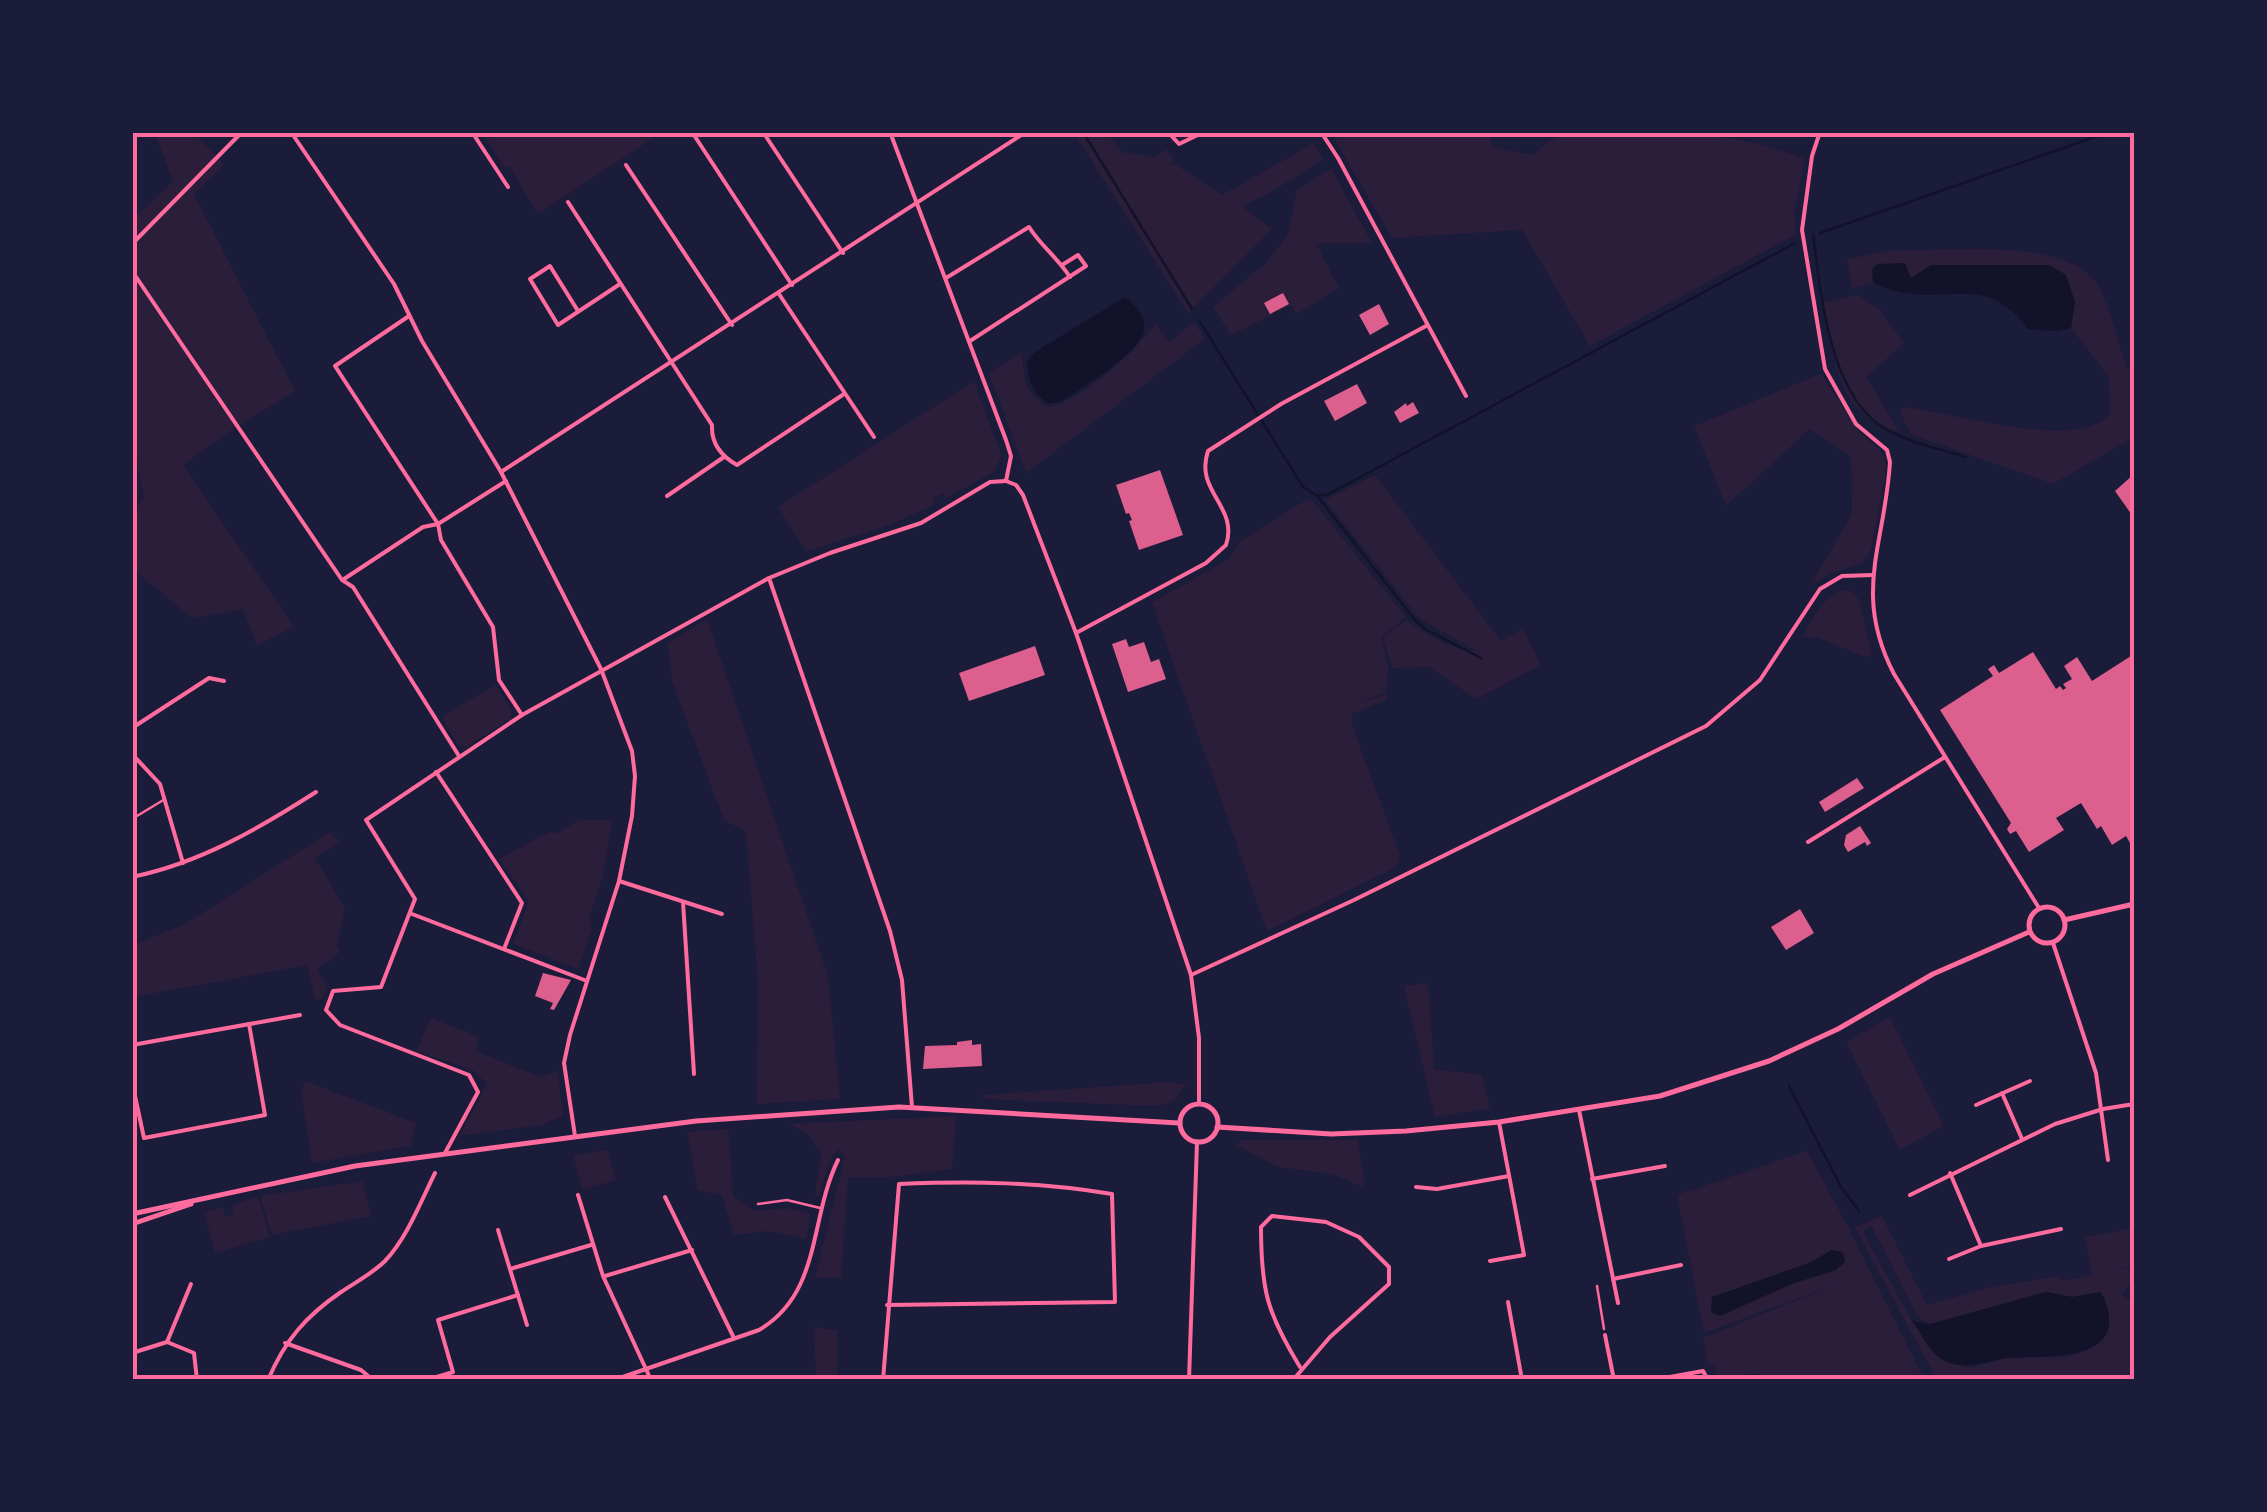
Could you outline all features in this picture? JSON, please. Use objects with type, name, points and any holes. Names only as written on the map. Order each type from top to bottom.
[{"type":"street","points":[[132,244],[242,132]]},
{"type":"street","points":[[291,132],[394,284],[506,481],[601,669],[632,751],[635,776],[620,881],[564,1064],[575,1136]]},
{"type":"street","points":[[472,132],[508,187]]},
{"type":"street","points":[[764,132],[843,252]]},
{"type":"street","points":[[890,132],[1011,456],[1006,482]]},
{"type":"street","points":[[501,472],[1026,132]]},
{"type":"street","points":[[1168,132],[1179,144],[1204,132]]},
{"type":"street","points":[[1321,132],[1466,396]]},
{"type":"street","points":[[1820,132],[1812,156],[1802,230],[1825,369],[1856,424],[1887,450],[1888,489],[1873,575],[1874,628],[1880,649],[2039,908]]},
{"type":"street","points":[[694,133],[792,285]]},
{"type":"street","points":[[626,164],[732,325]]},
{"type":"street","points":[[568,202],[712,425],[712,438],[724,458],[737,465],[844,394]]},
{"type":"street","points":[[946,278],[1029,227],[1039,244],[1050,248],[1070,277]]},
{"type":"street","points":[[970,341],[1086,266],[1078,254],[1062,264]]},
{"type":"street","points":[[578,311],[550,266],[530,279],[558,324],[620,284]]},
{"type":"street","points":[[132,272],[342,580],[353,587],[459,756]]},
{"type":"street","points":[[780,294],[874,437]]},
{"type":"street","points":[[409,316],[335,366],[438,524],[440,540],[494,628],[499,680],[522,715]]},
{"type":"street","points":[[1076,633],[1206,563],[1226,545],[1229,522],[1204,476],[1208,451],[1270,410],[1426,326]]},
{"type":"street","points":[[666,496],[724,458]]},
{"type":"street","points":[[342,580],[423,527],[438,524],[506,481]]},
{"type":"street","points":[[446,1152],[478,1092],[469,1075],[340,1025],[326,1010],[332,990],[382,987],[412,914],[415,898],[366,820],[522,715],[601,669],[770,578],[921,523],[990,482],[1016,485],[1024,495],[1076,633],[1191,974],[1199,1038],[1199,1104]]},
{"type":"street","points":[[1191,974],[1354,900],[1706,726],[1760,680],[1820,588],[1842,576],[1873,575]]},
{"type":"street","points":[[770,578],[890,931],[902,980],[912,1107]]},
{"type":"street","points":[[132,728],[210,678],[224,681]]},
{"type":"street","points":[[132,754],[160,784],[183,863]]},
{"type":"street","points":[[1808,842],[1945,757]]},
{"type":"street","points":[[436,772],[522,904],[504,949]]},
{"type":"street","points":[[132,877],[183,863],[257,830],[316,792]]},
{"type":"street","points":[[620,881],[722,914]]},
{"type":"street","points":[[684,902],[694,1074]]},
{"type":"street","points":[[2064,920],[2134,904]]},
{"type":"street","points":[[2039,908],[2057,910],[2064,920],[2064,931],[2053,943]]},
{"type":"street","points":[[2039,908],[2028,921],[2029,932],[2036,941],[2053,943]]},
{"type":"street","points":[[412,914],[587,980]]},
{"type":"street","points":[[1217,1127],[1331,1134],[1499,1122],[1660,1096],[1769,1061],[1838,1029],[1933,974],[2029,932]]},
{"type":"street","points":[[2053,943],[2088,1042],[2108,1160]]},
{"type":"street","points":[[132,1045],[300,1015]]},
{"type":"street","points":[[132,1082],[144,1138],[265,1115],[249,1024]]},
{"type":"street","points":[[1976,1105],[2030,1080]]},
{"type":"street","points":[[2002,1093],[2022,1139]]},
{"type":"street","points":[[1199,1104],[1216,1114],[1217,1127],[1212,1137],[1197,1142],[1182,1134],[1180,1123],[1183,1112],[1199,1104]]},
{"type":"street","points":[[1910,1195],[2056,1124],[2102,1109],[2134,1104]]},
{"type":"street","points":[[132,1214],[355,1166],[696,1120],[912,1107],[1180,1123]]},
{"type":"street","points":[[1579,1110],[1618,1303]]},
{"type":"street","points":[[1490,1261],[1524,1255],[1499,1122]]},
{"type":"street","points":[[1189,1380],[1197,1142]]},
{"type":"street","points":[[614,1380],[774,1320],[797,1295],[805,1278],[838,1160]]},
{"type":"street","points":[[1592,1179],[1665,1166]]},
{"type":"street","points":[[268,1380],[285,1343],[335,1296],[392,1254],[435,1174]]},
{"type":"street","points":[[1950,1174],[1981,1246]]},
{"type":"street","points":[[1416,1187],[1437,1189],[1509,1176]]},
{"type":"street","points":[[883,1380],[887,1306],[899,1184],[988,1180],[1112,1194],[1115,1302],[887,1306]]},
{"type":"street","points":[[132,1224],[219,1194]]},
{"type":"street","points":[[578,1196],[603,1276],[651,1380]]},
{"type":"street","points":[[665,1197],[734,1338]]},
{"type":"street","points":[[1292,1380],[1300,1367],[1389,1284],[1389,1267],[1360,1237],[1326,1222],[1272,1216],[1261,1227],[1261,1277],[1272,1314],[1300,1367]]},
{"type":"street","points":[[1948,1260],[1981,1246],[2060,1229]]},
{"type":"street","points":[[498,1230],[527,1325]]},
{"type":"street","points":[[510,1269],[591,1245]]},
{"type":"street","points":[[603,1276],[692,1250]]},
{"type":"street","points":[[1613,1279],[1682,1266]]},
{"type":"street","points":[[167,1342],[191,1284]]},
{"type":"street","points":[[427,1380],[453,1372],[438,1320],[518,1296]]},
{"type":"street","points":[[1508,1302],[1522,1380]]},
{"type":"street","points":[[1606,1335],[1614,1380]]},
{"type":"street","points":[[132,1353],[167,1342],[194,1353],[197,1380]]},
{"type":"street","points":[[285,1343],[361,1370],[373,1380]]},
{"type":"street","points":[[1653,1380],[1703,1371],[1708,1380]]},
{"type":"lane","points":[[132,819],[164,798]]},
{"type":"lane","points":[[758,1204],[787,1200],[822,1208]]},
{"type":"path","points":[[1597,1286],[1606,1335]]},
{"type":"shaded area","points":[[159,133],[195,133],[224,165],[194,194],[295,391],[183,465],[294,627],[257,645],[243,609],[192,618],[133,569],[133,510],[144,498],[132,436],[133,219],[173,181],[156,137]]},
{"type":"shaded area","points":[[482,133],[661,133],[538,214],[509,166],[504,168]]},
{"type":"shaded area","points":[[1074,133],[1108,133],[1121,152],[1153,157],[1166,149],[1174,161],[1158,171],[1173,163],[1222,195],[1314,143],[1323,160],[1242,206],[1272,229],[1188,313]]},
{"type":"shaded area","points":[[1331,133],[1490,133],[1493,147],[1533,155],[1547,142],[1571,133],[1718,137],[1805,159],[1794,214],[1796,234],[1590,346],[1522,230],[1392,238]]},
{"type":"shaded area","points":[[1331,169],[1372,243],[1316,243],[1339,288],[1296,314],[1291,305],[1231,335],[1213,307],[1267,262],[1288,234],[1297,189]]},
{"type":"shaded area","points":[[1970,249],[2033,253],[2061,259],[2084,271],[2099,287],[2127,368],[2134,366],[2134,437],[2053,484],[1910,434],[1900,411],[1905,407],[2044,430],[2071,430],[2094,424],[2110,413],[2109,377],[2071,328],[2075,302],[2066,276],[2049,265],[1910,278],[1872,269],[1872,283],[1852,289],[1847,259],[1887,251]]},
{"type":"shaded area","points":[[1905,263],[1911,278],[1931,265],[2049,265],[2066,275],[2075,302],[2071,328],[2028,329],[1999,302],[1985,296],[1905,293],[1874,283],[1872,269],[1877,264]]},
{"type":"shaded area","points":[[1858,295],[1878,308],[1904,343],[1866,377],[1899,431],[1879,425],[1863,414],[1851,399],[1835,362],[1822,303]]},
{"type":"shaded area","points":[[1125,297],[1143,319],[1141,339],[1095,379],[1061,402],[1047,403],[1032,385],[1027,361],[1035,352]]},
{"type":"shaded area","points":[[1194,322],[1205,339],[1026,473],[989,373],[1022,352],[1026,383],[1047,407],[1092,386],[1135,348],[1156,323],[1169,342]]},
{"type":"shaded area","points":[[1821,374],[1859,432],[1880,450],[1885,478],[1871,550],[1862,563],[1831,573],[1810,586],[1852,514],[1851,457],[1810,429],[1726,506],[1694,426]]},
{"type":"shaded area","points":[[974,381],[1001,455],[996,471],[946,498],[943,493],[933,499],[934,505],[890,525],[806,551],[778,507]]},
{"type":"shaded area","points":[[1375,475],[1501,641],[1523,629],[1541,665],[1476,699],[1429,667],[1392,668],[1383,637],[1406,620],[1449,644],[1477,651],[1420,619],[1325,500]]},
{"type":"shaded area","points":[[1306,500],[1313,501],[1406,617],[1381,637],[1388,666],[1386,692],[1352,706],[1387,694],[1387,700],[1352,714],[1351,722],[1400,856],[1396,867],[1267,931],[1152,603],[1229,559],[1239,542]]},
{"type":"shaded area","points":[[1842,590],[1852,591],[1859,600],[1872,655],[1865,657],[1816,637],[1803,637],[1823,604]]},
{"type":"shaded area","points":[[707,619],[828,976],[840,1099],[757,1104],[758,981],[746,832],[724,820],[672,681],[668,643]]},
{"type":"shaded area","points":[[496,684],[512,711],[510,720],[467,746],[458,746],[442,717]]},
{"type":"shaded area","points":[[579,820],[612,820],[603,875],[589,918],[592,929],[579,969],[513,944],[529,901],[499,859]]},
{"type":"shaded area","points":[[330,832],[339,842],[315,858],[345,908],[337,947],[341,951],[317,970],[328,988],[321,1000],[315,999],[307,965],[133,997],[133,945],[185,924]]},
{"type":"shaded area","points":[[1428,983],[1434,1069],[1482,1075],[1490,1108],[1435,1117],[1404,986]]},
{"type":"shaded area","points":[[1890,1017],[1944,1126],[1900,1150],[1846,1042]]},
{"type":"shaded area","points":[[431,1018],[479,1037],[475,1051],[540,1077],[558,1071],[563,1115],[542,1125],[459,1136],[487,1084],[473,1070],[416,1051]]},
{"type":"shaded area","points":[[305,1081],[416,1123],[411,1146],[312,1163],[301,1092]]},
{"type":"shaded area","points":[[1169,1082],[1186,1085],[1175,1100],[1159,1106],[983,1098],[983,1095]]},
{"type":"shaded area","points":[[956,1116],[952,1169],[891,1177],[848,1177],[841,1277],[815,1278],[845,1156],[838,1149],[829,1163],[819,1196],[815,1197],[821,1152],[806,1132],[788,1124]]},
{"type":"shaded area","points":[[728,1129],[733,1196],[756,1211],[786,1208],[810,1213],[806,1239],[769,1231],[734,1235],[722,1195],[698,1190],[687,1132]]},
{"type":"shaded area","points":[[1242,1140],[1358,1140],[1365,1188],[1332,1174],[1278,1167],[1236,1145]]},
{"type":"shaded area","points":[[607,1150],[616,1180],[582,1190],[573,1155]]},
{"type":"shaded area","points":[[1807,1151],[1923,1376],[1907,1380],[1759,1380],[1758,1373],[1718,1379],[1714,1364],[1708,1365],[1703,1338],[1845,1281],[1704,1333],[1677,1195]],"holes":[[[1832,1250],[1836,1270],[1794,1283],[1712,1297],[1809,1263]]]},
{"type":"shaded area","points":[[363,1181],[371,1216],[272,1235],[260,1196]]},
{"type":"shaded area","points":[[258,1197],[270,1237],[215,1253],[204,1212],[223,1207],[225,1217],[233,1215],[232,1205]]},
{"type":"shaded area","points":[[1882,1216],[1927,1305],[1991,1287],[2092,1275],[2085,1237],[2134,1228],[2134,1266],[2114,1270],[2134,1267],[2134,1280],[2121,1295],[2134,1301],[2134,1379],[1933,1379],[1855,1227]],"holes":[[[1872,1227],[1918,1317],[1930,1324],[2046,1292],[2072,1297],[2101,1292],[2105,1333],[2090,1349],[2068,1357],[2005,1358],[1971,1368],[1940,1358],[1912,1321],[1863,1233]]]},
{"type":"shaded area","points":[[1832,1250],[1843,1252],[1845,1262],[1836,1270],[1794,1283],[1720,1316],[1711,1312],[1712,1297],[1809,1263]]},
{"type":"shaded area","points":[[2046,1292],[2072,1297],[2101,1292],[2109,1315],[2107,1332],[2098,1344],[2064,1355],[1957,1365],[1936,1355],[1912,1321],[1930,1324]]},
{"type":"shaded area","points":[[814,1327],[837,1330],[837,1379],[816,1379]]},
{"type":"building","points":[[1283,293],[1289,304],[1270,314],[1264,303]]},
{"type":"building","points":[[1379,304],[1389,324],[1370,335],[1359,315]]},
{"type":"building","points":[[1357,384],[1367,403],[1335,421],[1324,401]]},
{"type":"building","points":[[1413,402],[1419,413],[1400,423],[1394,412]]},
{"type":"building","points":[[1160,470],[1183,535],[1139,550],[1129,521],[1132,520],[1116,485]]},
{"type":"building","points":[[2134,474],[2134,518],[2115,491]]},
{"type":"building","points":[[1126,639],[1129,647],[1144,642],[1151,662],[1159,659],[1166,679],[1128,692],[1112,644]]},
{"type":"building","points":[[1035,646],[1045,675],[969,701],[959,673]]},
{"type":"building","points":[[2033,652],[2056,689],[2060,686],[2063,690],[2063,684],[2072,679],[2064,666],[2077,657],[2092,681],[2134,654],[2134,850],[2126,836],[2112,845],[2081,803],[2056,818],[2064,830],[2029,852],[2016,831],[2010,834],[2007,829],[2011,823],[1940,710],[1993,676],[1988,669],[1994,665],[1999,673]]},
{"type":"building","points":[[1857,778],[1864,788],[1825,812],[1819,802]]},
{"type":"building","points":[[1860,826],[1871,843],[1867,846],[1865,842],[1848,852],[1844,845],[1846,835]]},
{"type":"building","points":[[1800,909],[1814,933],[1786,950],[1771,927]]},
{"type":"building","points":[[543,973],[571,980],[554,1010],[550,1009],[553,1003],[535,996]]},
{"type":"building","points":[[972,1040],[972,1045],[981,1044],[982,1066],[923,1069],[925,1046],[957,1045]]},
{"type":"waterway","points":[[1083,132],[1192,309]]},
{"type":"waterway","points":[[1820,233],[2109,132]]},
{"type":"waterway","points":[[1813,235],[1830,338],[1848,387],[1861,408],[1878,424],[1899,435],[1966,457]]},
{"type":"waterway","points":[[1200,322],[1303,487],[1316,495],[1327,495],[1795,243]]},
{"type":"waterway","points":[[1318,497],[1415,620],[1481,658]]},
{"type":"waterway","points":[[1789,1086],[1841,1187],[1859,1211]]}]
